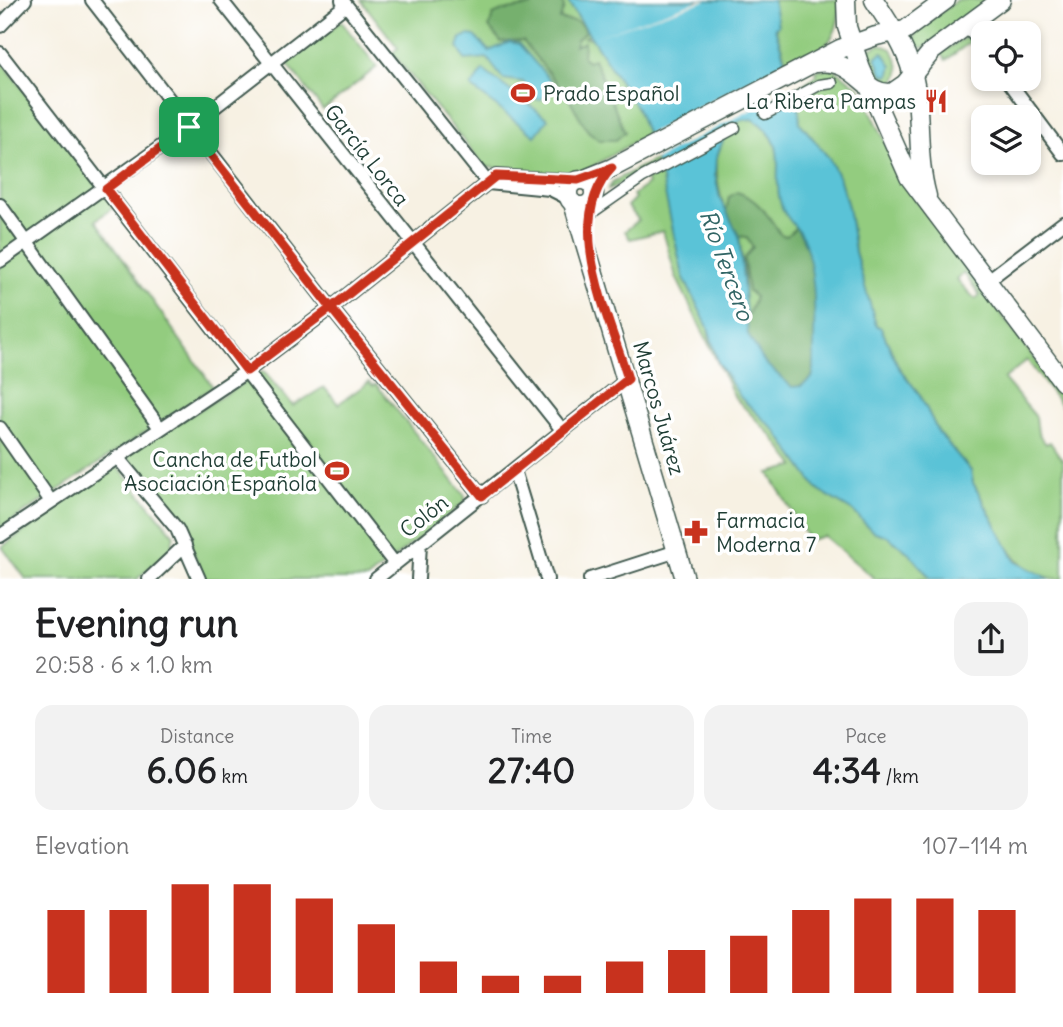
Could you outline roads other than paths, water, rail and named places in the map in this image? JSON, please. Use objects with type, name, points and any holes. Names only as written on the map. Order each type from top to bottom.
[{"type":"main road","points":[[846,0],[850,35],[906,171],[1063,382]]},
{"type":"main road","points":[[874,0],[895,32],[913,73],[918,154],[929,203]]},
{"type":"main road","points":[[620,163],[592,203],[582,206],[571,201],[569,189],[580,180],[620,163],[810,64],[850,35],[905,30],[946,0]]},
{"type":"main road","points":[[810,64],[842,65],[869,86],[880,92],[892,93],[905,84],[932,51],[1001,0]]},
{"type":"main road","points":[[580,180],[592,185],[592,203]]},
{"type":"main road","name":"Marcos Juárez","points":[[571,201],[589,250],[628,379],[685,579]]},
{"type":"main road","name":"Marcos Juárez","points":[[589,250],[592,203]]},
{"type":"street","points":[[0,26],[25,0]]},
{"type":"street","points":[[92,0],[331,308],[482,496]]},
{"type":"street","name":"García Lorca","points":[[221,0],[563,431]]},
{"type":"street","points":[[0,261],[106,189],[272,65],[344,3],[488,183],[550,189],[571,201]]},
{"type":"street","points":[[967,25],[971,30]]},
{"type":"street","points":[[0,53],[395,564]]},
{"type":"street","points":[[765,114],[807,92],[832,83]]},
{"type":"street","points":[[1016,91],[1063,154]]},
{"type":"street","points":[[592,203],[735,128]]},
{"type":"street","points":[[0,536],[50,500],[247,371],[488,183],[504,174],[580,180]]},
{"type":"street","points":[[0,205],[160,428]]},
{"type":"street","points":[[986,281],[1063,223]]},
{"type":"street","name":"Colón","points":[[376,579],[628,379]]},
{"type":"street","points":[[0,428],[50,500]]},
{"type":"street","points":[[117,457],[172,522],[199,579]]},
{"type":"street","points":[[514,470],[547,579]]},
{"type":"street","points":[[418,579],[420,544]]},
{"type":"street","points":[[149,579],[185,545]]},
{"type":"street","points":[[590,579],[677,551]]},
{"type":"water","name":"Río Tercero","points":[[567,0],[773,0],[778,26],[775,28],[798,103],[800,123],[829,158],[840,180],[848,207],[855,252],[876,325],[881,328],[899,368],[920,395],[938,432],[971,471],[973,483],[1016,562],[1050,579],[931,579],[909,553],[887,536],[872,531],[853,511],[818,490],[776,431],[741,398],[718,362],[708,327],[683,276],[661,175],[637,108]],"holes":[[[753,119],[765,129],[777,148],[781,205],[802,236],[812,272],[814,369],[812,378],[801,386],[792,387],[765,363],[748,335],[739,236],[720,199],[715,174],[716,159],[727,130],[741,120]]]},
{"type":"water","points":[[475,36],[489,51],[510,42],[519,44],[551,81],[549,94],[540,100],[533,98],[524,82],[503,79],[487,58],[465,60],[458,47],[461,38]]},
{"type":"water","points":[[883,52],[892,66],[889,76],[882,74],[876,57]]},
{"type":"water","points":[[483,70],[548,119],[535,136],[471,87]]},
{"type":"place","name":"Prado Español","points":[[523,93]]},
{"type":"place","name":"La Ribera Pampas","points":[[936,101]]},
{"type":"place","name":"Cancha de Futbol Asociación Española","points":[[337,471]]},
{"type":"place","name":"Farmacia Moderna 7","points":[[696,532]]}]
